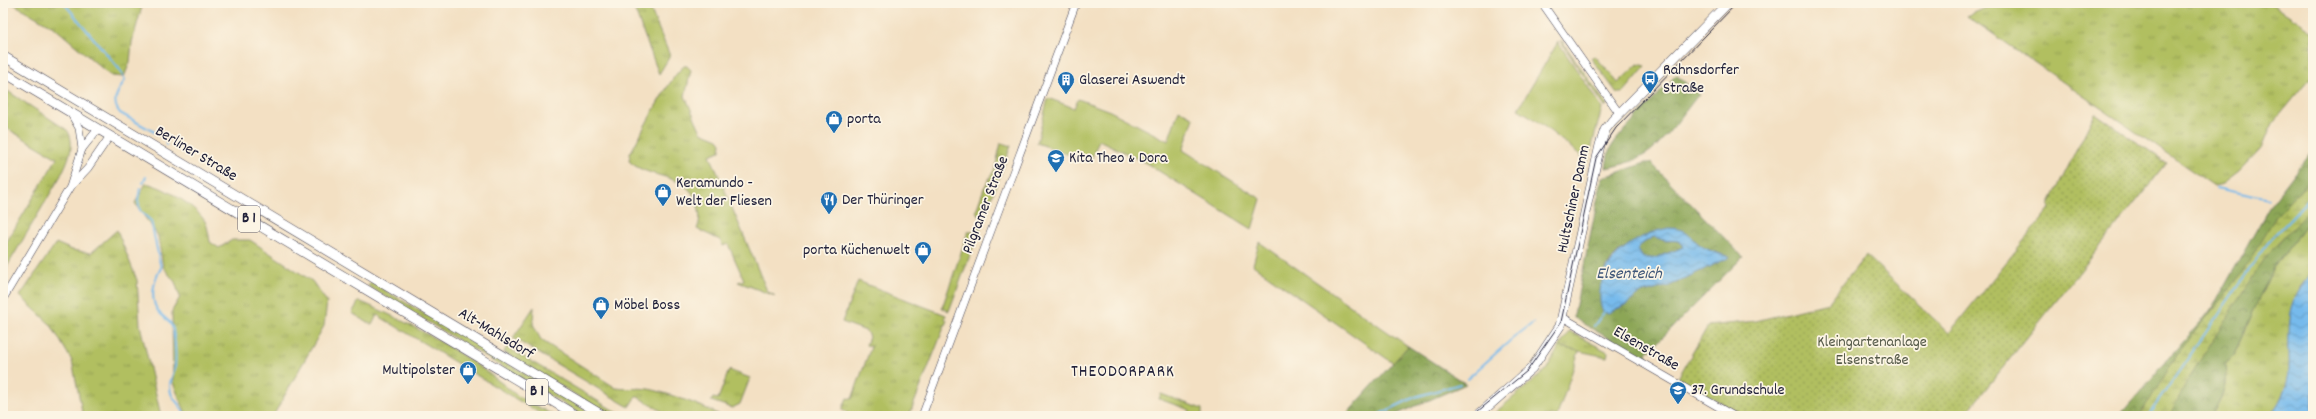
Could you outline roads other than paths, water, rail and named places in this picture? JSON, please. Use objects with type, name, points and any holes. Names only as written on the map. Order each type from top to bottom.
[{"type":"main road","name":"Hultschiner Damm","points":[[1477,416],[1532,368],[1556,333],[1564,318],[1602,136],[1619,113],[1728,3]]},
{"type":"main road","name":"Berliner Straße","points":[[3,56],[372,278]]},
{"type":"main road","name":"Berliner Straße","points":[[3,72],[367,290]]},
{"type":"main road","name":"Alt-Mahlsdorf","points":[[372,278],[604,416]]},
{"type":"main road","name":"Alt-Mahlsdorf","points":[[367,290],[577,416]]},
{"type":"street","name":"Pilgramer Straße","points":[[922,416],[1076,3]]},
{"type":"street","points":[[1542,3],[1619,113]]},
{"type":"street","points":[[70,112],[79,128],[82,149]]},
{"type":"street","points":[[72,185],[82,149],[98,129]]},
{"type":"street","points":[[3,299],[72,185],[88,168],[110,136]]},
{"type":"street","name":"Elsenstraße","points":[[1564,318],[1734,416]]},
{"type":"water","name":"Elsenteich","points":[[1669,228],[1682,230],[1705,248],[1730,257],[1669,286],[1639,294],[1627,304],[1608,313],[1604,312],[1601,305],[1600,291],[1603,278],[1608,267],[1615,257],[1634,241],[1657,231]],"holes":[[[1654,237],[1663,240],[1678,241],[1684,247],[1655,258],[1643,258],[1638,250],[1640,245]]]},
{"type":"water","points":[[2313,271],[2313,416],[2270,416],[2285,390],[2288,379],[2289,335],[2292,306],[2301,287]]},
{"type":"waterway","points":[[64,3],[120,70],[125,80],[116,96],[115,100],[117,109],[120,113],[167,139],[166,145]]},
{"type":"waterway","points":[[143,183],[146,177]]},
{"type":"waterway","points":[[140,188],[138,200],[140,211],[151,221],[161,268],[156,278],[153,295],[155,306],[171,324],[174,334],[175,367],[170,382],[170,389],[185,416]]},
{"type":"waterway","points":[[2216,188],[2269,199]]},
{"type":"waterway","points":[[2148,416],[2267,244],[2313,195]]},
{"type":"waterway","points":[[1594,326],[1604,312]]},
{"type":"waterway","points":[[1467,379],[1512,339],[1533,323]]},
{"type":"waterway","points":[[1376,416],[1415,397],[1460,384]]},
{"type":"tram line","points":[[1472,416],[1527,371],[1561,322],[1596,158],[1616,128],[1737,3]]},
{"type":"place","name":"Rahnsdorfer Straße","points":[[1650,94]]},
{"type":"place","name":"Glaserei Aswendt","points":[[1066,95]]},
{"type":"place","name":"porta","points":[[834,134]]},
{"type":"place","name":"Kita Theo & Dora","points":[[1056,173]]},
{"type":"place","name":"Keramundo - Welt der Fliesen","points":[[663,207]]},
{"type":"place","name":"Der Thüringer","points":[[829,215]]},
{"type":"place","name":"porta Küchenwelt","points":[[923,265]]},
{"type":"place","name":"Möbel Boss","points":[[601,320]]},
{"type":"place","name":"Multipolster","points":[[468,385]]},
{"type":"place","name":"37. Grundschule","points":[[1678,405]]},
{"type":"district","name":"THEODORPARK","points":[[1123,373]]},
{"type":"park label","name":"Kleingartenanlage Elsenstraße","points":[[1872,351]]}]
